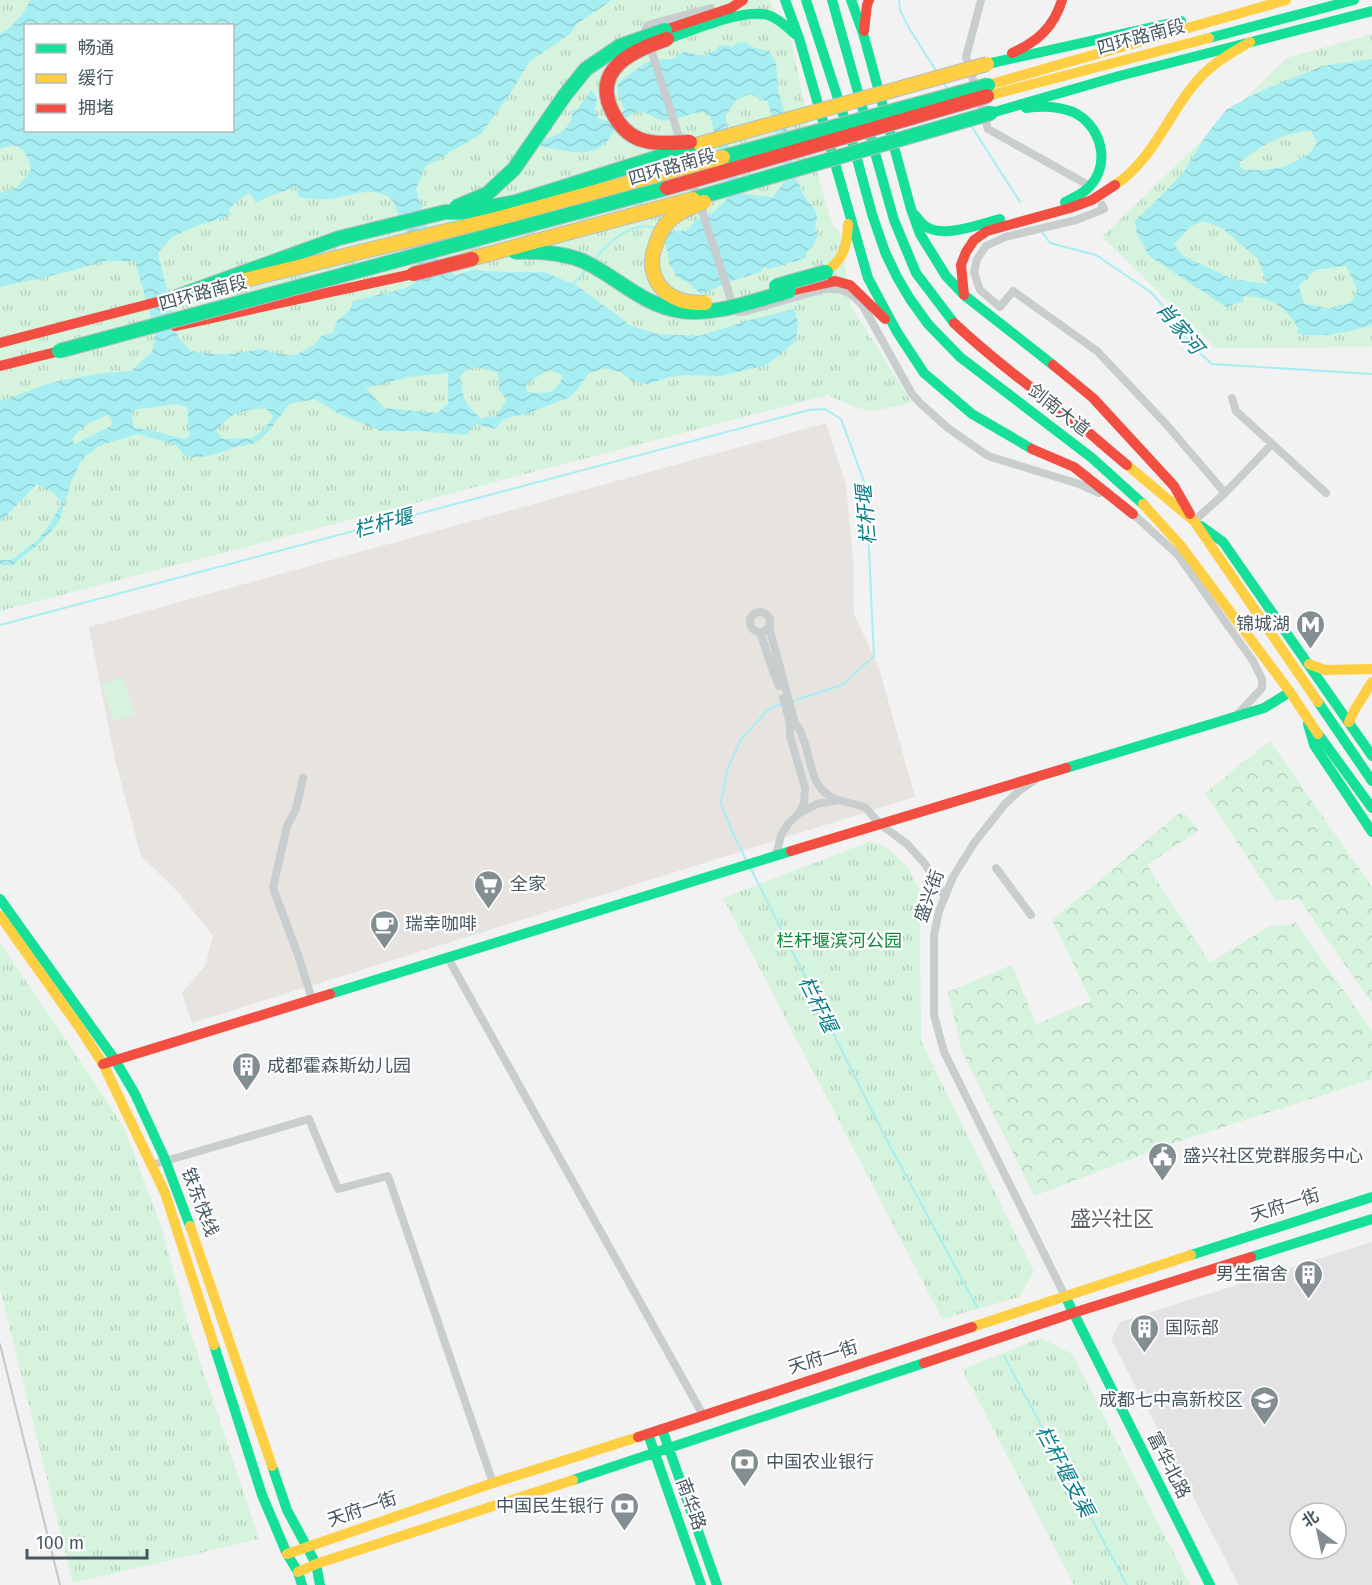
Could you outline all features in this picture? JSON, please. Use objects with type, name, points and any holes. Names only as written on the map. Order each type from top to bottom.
[{"type":"main road","points":[[710,141],[661,144],[638,138],[623,128],[607,101],[607,86],[612,72],[624,58],[635,51],[666,34],[731,8],[743,0]]},
{"type":"main road","points":[[785,0],[799,38],[868,278],[897,332],[924,373],[972,414],[1025,446],[1074,467],[1133,514]]},
{"type":"main road","name":"剑南大道","points":[[806,0],[885,252],[897,278],[927,324],[960,357],[1092,458],[1138,498],[1181,546],[1290,692],[1308,721],[1372,808]]},
{"type":"main road","name":"剑南大道","points":[[832,0],[894,219],[916,273],[954,323],[985,351],[1067,415],[1194,522],[1372,782]]},
{"type":"main road","points":[[851,0],[863,33],[911,209],[920,234],[946,276],[964,295],[1093,398],[1174,486],[1194,522],[1223,542],[1372,756]]},
{"type":"main road","points":[[863,33],[869,0]]},
{"type":"main road","points":[[987,64],[1025,48],[1044,32],[1054,23],[1062,0]]},
{"type":"main road","name":"四环路南段","points":[[0,343],[1354,0]]},
{"type":"main road","points":[[445,212],[462,212],[516,202],[710,141],[987,64],[1137,30],[1284,1]]},
{"type":"main road","name":"四环路南段","points":[[0,366],[656,191],[1284,1]]},
{"type":"main road","points":[[59,351],[464,261],[745,185],[1070,88],[1372,12]]},
{"type":"main road","points":[[176,297],[339,238],[445,212],[487,194],[514,169],[586,69],[620,46],[743,15],[766,14],[784,23],[799,38]]},
{"type":"main road","points":[[964,295],[961,265],[974,240],[987,231],[1092,200],[1121,181],[1138,166],[1151,149],[1200,77],[1217,62],[1250,42]]},
{"type":"main road","points":[[911,209],[926,227],[950,231],[1066,202],[1090,186],[1099,174],[1102,161],[1101,144],[1097,133],[1079,116],[1054,107],[1032,107],[992,113]]},
{"type":"main road","points":[[745,185],[691,207],[668,222],[659,236],[651,252],[651,272],[659,287],[673,298],[705,303],[826,272],[838,264],[847,245],[848,210]]},
{"type":"main road","points":[[464,261],[530,251],[561,253],[590,264],[660,306],[682,312],[710,311],[835,281],[850,285],[897,332]]},
{"type":"main road","points":[[1309,664],[1325,670],[1372,669]]},
{"type":"main road","points":[[1349,722],[1354,709],[1372,682]]},
{"type":"main road","name":"盛兴街","points":[[1050,773],[1264,708],[1290,692]]},
{"type":"main road","points":[[1308,721],[1314,745],[1372,832]]},
{"type":"main road","points":[[109,1062],[1050,773]]},
{"type":"main road","name":"铁东快线","points":[[0,899],[109,1062]]},
{"type":"main road","name":"铁东快线","points":[[0,916],[79,1027],[135,1094],[262,1495],[287,1554],[300,1578]]},
{"type":"main road","name":"铁东快线","points":[[158,1163],[194,1235],[287,1510],[316,1564],[320,1585]]},
{"type":"main road","name":"天府一街","points":[[287,1554],[493,1483],[1372,1197]]},
{"type":"main road","name":"天府一街","points":[[300,1578],[316,1564],[655,1454],[1073,1313],[1372,1219]]},
{"type":"main road","name":"富华北路","points":[[1065,1296],[1210,1585]]},
{"type":"main road","points":[[662,1429],[717,1585]]},
{"type":"main road","name":"南华路","points":[[648,1434],[701,1585]]},
{"type":"street","points":[[732,0],[647,26],[645,31],[734,309],[738,312],[747,311],[823,289],[834,288],[854,296],[863,306],[912,394],[948,429],[988,456],[1079,484],[1107,496],[1133,514],[1178,555],[1253,661],[1262,679],[1262,688],[1236,716]]},
{"type":"street","points":[[981,0],[966,57],[988,129],[1088,184]]},
{"type":"street","points":[[1102,205],[1104,209],[1076,220],[1005,237],[986,246],[977,259],[974,272],[980,290],[1000,307],[1013,291],[1097,351],[1167,424],[1225,493]]},
{"type":"street","points":[[1232,398],[1236,411],[1326,493]]},
{"type":"street","points":[[1194,522],[1272,444]]},
{"type":"street","points":[[769,627],[764,632],[754,630],[751,624],[752,618],[762,613],[768,616],[770,621],[769,627],[780,665],[780,680],[820,789],[826,796],[865,807],[880,824],[907,844],[925,864],[945,897]]},
{"type":"street","points":[[760,632],[773,671],[780,680]]},
{"type":"street","points":[[771,857],[781,835],[804,804],[806,788],[790,736],[792,717]]},
{"type":"street","name":"盛兴街","points":[[1050,773],[1019,791],[990,821],[953,877],[939,911],[934,935],[933,985],[934,1015],[944,1052],[1065,1296]]},
{"type":"street","points":[[303,778],[296,809],[287,826],[273,888],[312,999]]},
{"type":"street","points":[[798,814],[817,804],[838,800]]},
{"type":"street","points":[[996,868],[1031,915]]},
{"type":"street","points":[[448,958],[703,1415]]},
{"type":"street","points":[[158,1163],[309,1119],[338,1189],[388,1176],[493,1483]]},
{"type":"shaded area","points":[[826,423],[846,485],[853,557],[854,614],[879,668],[915,797],[192,1023],[182,993],[205,966],[213,936],[180,894],[141,856],[115,760],[89,627]]},
{"type":"shaded area","name":"成都七中高新校区","points":[[1372,1242],[1372,1585],[1239,1585],[1111,1339],[1120,1322]]},
{"type":"green space","points":[[0,0],[769,0],[791,38],[819,179],[832,224],[840,232],[851,306],[912,403],[873,411],[857,408],[828,395],[0,611]]},
{"type":"green space","points":[[1372,34],[1372,347],[1216,348],[1102,237],[1287,58]]},
{"type":"green space","points":[[123,677],[134,714],[114,721],[102,684]]},
{"type":"green space","points":[[1270,741],[1372,887],[1372,1003],[1299,899],[1275,900],[1205,793]]},
{"type":"green space","points":[[1182,811],[1199,830],[1147,865],[1210,963],[1268,927],[1296,923],[1372,1031],[1372,1079],[1165,1146],[1034,1196],[962,1051],[948,992],[1012,965],[1036,1024],[1091,1001],[1052,920]]},
{"type":"green space","name":"栏杆堰滨河公园","points":[[871,841],[889,849],[908,868],[922,894],[921,1041],[1034,1272],[1019,1297],[942,1319],[723,898]]},
{"type":"green space","points":[[0,943],[124,1128],[161,1226],[189,1328],[259,1539],[73,1583],[0,1289]]},
{"type":"green space","points":[[1041,1338],[1072,1354],[1190,1585],[1074,1585],[962,1369]]},
{"type":"water","points":[[30,0],[612,0],[578,23],[570,34],[529,62],[510,94],[481,134],[425,167],[416,189],[439,265],[456,275],[473,270],[544,272],[576,285],[633,327],[659,334],[699,336],[794,309],[798,322],[796,341],[767,365],[721,376],[685,375],[648,384],[632,381],[620,372],[604,368],[588,374],[568,398],[504,419],[495,429],[476,424],[466,435],[381,431],[339,414],[315,399],[289,404],[269,430],[255,443],[238,446],[217,454],[186,457],[176,445],[138,434],[100,445],[82,459],[71,482],[59,522],[41,542],[13,565],[0,565],[0,560],[11,560],[38,540],[62,503],[54,493],[37,484],[0,522],[0,401],[54,382],[104,373],[131,371],[152,352],[156,336],[135,261],[105,261],[0,287],[0,193],[17,187],[31,170],[22,149],[13,146],[0,149],[0,34],[9,28],[25,10]],"holes":[[[297,187],[298,197],[313,199],[328,199],[362,192],[379,193],[386,196],[393,201],[422,272],[417,281],[406,288],[353,301],[350,310],[337,321],[333,333],[321,336],[315,344],[296,355],[279,354],[262,349],[231,354],[190,351],[178,337],[158,253],[172,237],[196,226],[232,215],[228,210],[242,197],[250,193],[256,203]],[[475,367],[497,372],[500,382],[498,390],[506,401],[495,417],[489,416],[481,419],[466,402],[460,376]],[[549,370],[563,375],[554,390],[550,392],[528,392],[527,383]],[[448,373],[448,404],[437,413],[384,408],[366,388],[409,377]],[[177,404],[188,407],[190,434],[187,439],[134,428],[131,413],[138,409]],[[265,408],[273,416],[265,429],[252,438],[223,439],[216,431],[227,419],[238,413]],[[108,415],[113,425],[75,444],[72,440],[79,431],[87,424]]]},
{"type":"water","points":[[745,42],[755,48],[769,51],[776,63],[778,91],[796,180],[804,196],[816,211],[815,229],[818,235],[812,248],[806,252],[806,258],[769,269],[766,267],[761,272],[701,294],[676,276],[670,264],[666,245],[659,237],[659,227],[672,232],[687,230],[697,219],[711,214],[728,198],[711,118],[705,112],[662,121],[646,113],[633,113],[618,125],[608,141],[595,150],[586,152],[569,152],[533,146],[541,139],[553,137],[563,131],[571,121],[572,110],[578,109],[591,90],[597,98],[595,109],[598,118],[607,121],[625,110],[618,93],[618,83],[643,65],[655,60],[674,59],[683,52],[705,54],[715,51],[719,46],[733,47],[737,43]],"holes":[[[750,94],[768,102],[787,179],[772,197],[743,194],[727,140],[726,115],[736,100]]]},
{"type":"water","points":[[1372,59],[1372,325],[1325,335],[1305,335],[1296,333],[1299,330],[1294,322],[1277,304],[1262,298],[1244,296],[1243,302],[1230,305],[1229,309],[1149,256],[1138,235],[1134,221],[1183,173],[1209,131],[1227,109],[1263,90],[1322,66]],"holes":[[[1311,130],[1317,143],[1308,155],[1284,167],[1264,170],[1246,170],[1240,167],[1240,162],[1273,141]],[[1203,221],[1222,228],[1258,259],[1267,284],[1232,279],[1182,255],[1174,244],[1191,226]],[[1346,266],[1358,291],[1350,303],[1330,308],[1304,304],[1299,286],[1315,270]]]},
{"type":"waterway","name":"肖家河","points":[[899,0],[900,10],[909,28],[938,74]]},
{"type":"waterway","name":"肖家河","points":[[942,81],[949,91]]},
{"type":"waterway","name":"肖家河","points":[[970,124],[1020,202]]},
{"type":"waterway","points":[[593,261],[614,240],[630,230],[649,226],[658,229]]},
{"type":"waterway","name":"肖家河","points":[[1042,232],[1050,243],[1096,255],[1152,293],[1190,344],[1212,364],[1372,374]]},
{"type":"waterway","points":[[571,286],[586,270]]},
{"type":"waterway","name":"栏杆堰","points":[[0,625],[809,410],[825,409],[841,419],[866,487],[874,656],[842,685],[790,702]]},
{"type":"waterway","name":"栏杆堰","points":[[747,862],[721,803],[727,770],[741,739],[770,708],[782,704]]},
{"type":"waterway","name":"栏杆堰","points":[[750,867],[884,1135],[977,1307]]},
{"type":"waterway","name":"栏杆堰支渠","points":[[1004,1356],[1127,1585]]},
{"type":"railway","points":[[0,1344],[60,1585]]},
{"type":"traffic: fast","points":[[785,0],[799,38],[868,278],[897,332],[924,373],[972,414],[1032,449]]},
{"type":"traffic: fast","points":[[806,0],[885,252],[910,299],[928,324],[960,357],[1092,458],[1143,504]]},
{"type":"traffic: fast","points":[[832,0],[894,220],[916,273],[954,323]]},
{"type":"traffic: fast","points":[[851,0],[863,33],[911,209],[920,234],[946,276],[964,295],[1053,365]]},
{"type":"traffic: fast","points":[[1209,38],[1354,0]]},
{"type":"traffic: fast","points":[[991,113],[1119,76],[1372,11]]},
{"type":"traffic: fast","points":[[667,39],[732,17],[758,14],[775,18],[795,34]]},
{"type":"traffic: fast","points":[[987,64],[1181,21]]},
{"type":"traffic: fast","points":[[456,207],[487,194],[514,169],[565,95],[586,69],[620,46],[665,30]]},
{"type":"traffic: fast","points":[[723,157],[988,85]]},
{"type":"traffic: fast","points":[[1026,108],[1050,107],[1073,112],[1083,118],[1096,135],[1101,157],[1096,178],[1084,192],[1065,202]]},
{"type":"traffic: fast","points":[[693,199],[991,113]]},
{"type":"traffic: fast","points":[[176,297],[339,238],[445,212],[462,212],[516,202],[700,144]]},
{"type":"traffic: fast","points":[[59,351],[667,188]]},
{"type":"traffic: fast","points":[[915,215],[925,226],[942,231],[962,229],[1000,219]]},
{"type":"traffic: fast","points":[[515,252],[549,253],[575,258],[595,267],[642,297],[667,308],[681,311],[722,309],[789,291]]},
{"type":"traffic: fast","points":[[776,286],[826,272]]},
{"type":"traffic: fast","points":[[1201,526],[1223,542],[1372,756]]},
{"type":"traffic: fast","points":[[1066,768],[1264,708],[1290,692]]},
{"type":"traffic: fast","points":[[1318,702],[1372,781]]},
{"type":"traffic: fast","points":[[1308,724],[1314,745],[1372,832]]},
{"type":"traffic: fast","points":[[1318,734],[1372,808]]},
{"type":"traffic: fast","points":[[330,994],[791,851]]},
{"type":"traffic: fast","points":[[0,899],[115,1060],[135,1094],[164,1157],[190,1226]]},
{"type":"traffic: fast","points":[[1191,1255],[1372,1197]]},
{"type":"traffic: fast","points":[[1251,1257],[1372,1219]]},
{"type":"traffic: fast","points":[[1065,1296],[1210,1585]]},
{"type":"traffic: fast","points":[[214,1345],[262,1495],[302,1585]]},
{"type":"traffic: fast","points":[[573,1480],[924,1363]]},
{"type":"traffic: fast","points":[[662,1429],[717,1585]]},
{"type":"traffic: fast","points":[[648,1434],[701,1585]]},
{"type":"traffic: fast","points":[[272,1466],[287,1510],[316,1564],[320,1585]]},
{"type":"traffic: slow","points":[[988,85],[1286,0]]},
{"type":"traffic: slow","points":[[987,96],[1209,38]]},
{"type":"traffic: slow","points":[[1115,185],[1139,164],[1198,79],[1218,62],[1250,42]]},
{"type":"traffic: slow","points":[[700,144],[987,64]]},
{"type":"traffic: slow","points":[[245,280],[496,219],[723,157]]},
{"type":"traffic: slow","points":[[463,261],[693,199]]},
{"type":"traffic: slow","points":[[704,202],[680,213],[666,225],[656,244],[652,263],[655,278],[670,295],[684,301],[705,303]]},
{"type":"traffic: slow","points":[[826,272],[841,257],[847,239],[848,224]]},
{"type":"traffic: slow","points":[[1127,465],[1194,521],[1318,702]]},
{"type":"traffic: slow","points":[[1143,504],[1181,546],[1290,692],[1318,734]]},
{"type":"traffic: slow","points":[[1309,664],[1325,670],[1372,669]]},
{"type":"traffic: slow","points":[[1349,722],[1372,682]]},
{"type":"traffic: slow","points":[[0,916],[103,1064],[165,1193],[214,1345]]},
{"type":"traffic: slow","points":[[190,1226],[272,1466]]},
{"type":"traffic: slow","points":[[972,1327],[1191,1255]]},
{"type":"traffic: slow","points":[[287,1554],[493,1483],[638,1437]]},
{"type":"traffic: slow","points":[[298,1572],[316,1564],[573,1480]]},
{"type":"traffic: jam","points":[[665,30],[731,8],[743,0]]},
{"type":"traffic: jam","points":[[864,31],[869,0]]},
{"type":"traffic: jam","points":[[1012,53],[1037,39],[1049,26],[1062,0]]},
{"type":"traffic: jam","points":[[667,39],[641,49],[619,64],[611,73],[607,84],[607,98],[617,121],[635,137],[658,143],[690,142]]},
{"type":"traffic: jam","points":[[667,188],[987,96]]},
{"type":"traffic: jam","points":[[964,295],[961,265],[974,240],[987,231],[1092,200],[1115,185]]},
{"type":"traffic: jam","points":[[413,274],[472,259]]},
{"type":"traffic: jam","points":[[175,326],[413,274]]},
{"type":"traffic: jam","points":[[789,291],[835,281],[850,285],[885,319]]},
{"type":"traffic: jam","points":[[0,343],[176,297]]},
{"type":"traffic: jam","points":[[954,323],[995,359],[1074,420],[1127,465]]},
{"type":"traffic: jam","points":[[0,366],[68,349]]},
{"type":"traffic: jam","points":[[1053,365],[1093,398],[1174,486],[1190,514]]},
{"type":"traffic: jam","points":[[1032,449],[1074,467],[1133,514]]},
{"type":"traffic: jam","points":[[791,851],[1066,768]]},
{"type":"traffic: jam","points":[[103,1064],[330,994]]},
{"type":"traffic: jam","points":[[924,1363],[1251,1257]]},
{"type":"traffic: jam","points":[[638,1437],[972,1327]]},
{"type":"place","name":"锦城湖","points":[[1311,650]]},
{"type":"place","name":"全家","points":[[489,910]]},
{"type":"place","name":"瑞幸咖啡","points":[[384,950]]},
{"type":"place","name":"成都霍森斯幼儿园","points":[[246,1092]]},
{"type":"place","name":"盛兴社区党群服务中心","points":[[1162,1182]]},
{"type":"place","name":"男生宿舍","points":[[1309,1300]]},
{"type":"place","name":"国际部","points":[[1144,1354]]},
{"type":"place","name":"成都七中高新校区","points":[[1264,1426]]},
{"type":"place","name":"中国农业银行","points":[[745,1488]]},
{"type":"place","name":"中国民生银行","points":[[625,1532]]},
{"type":"district","name":"盛兴社区","points":[[1112,1219]]}]
